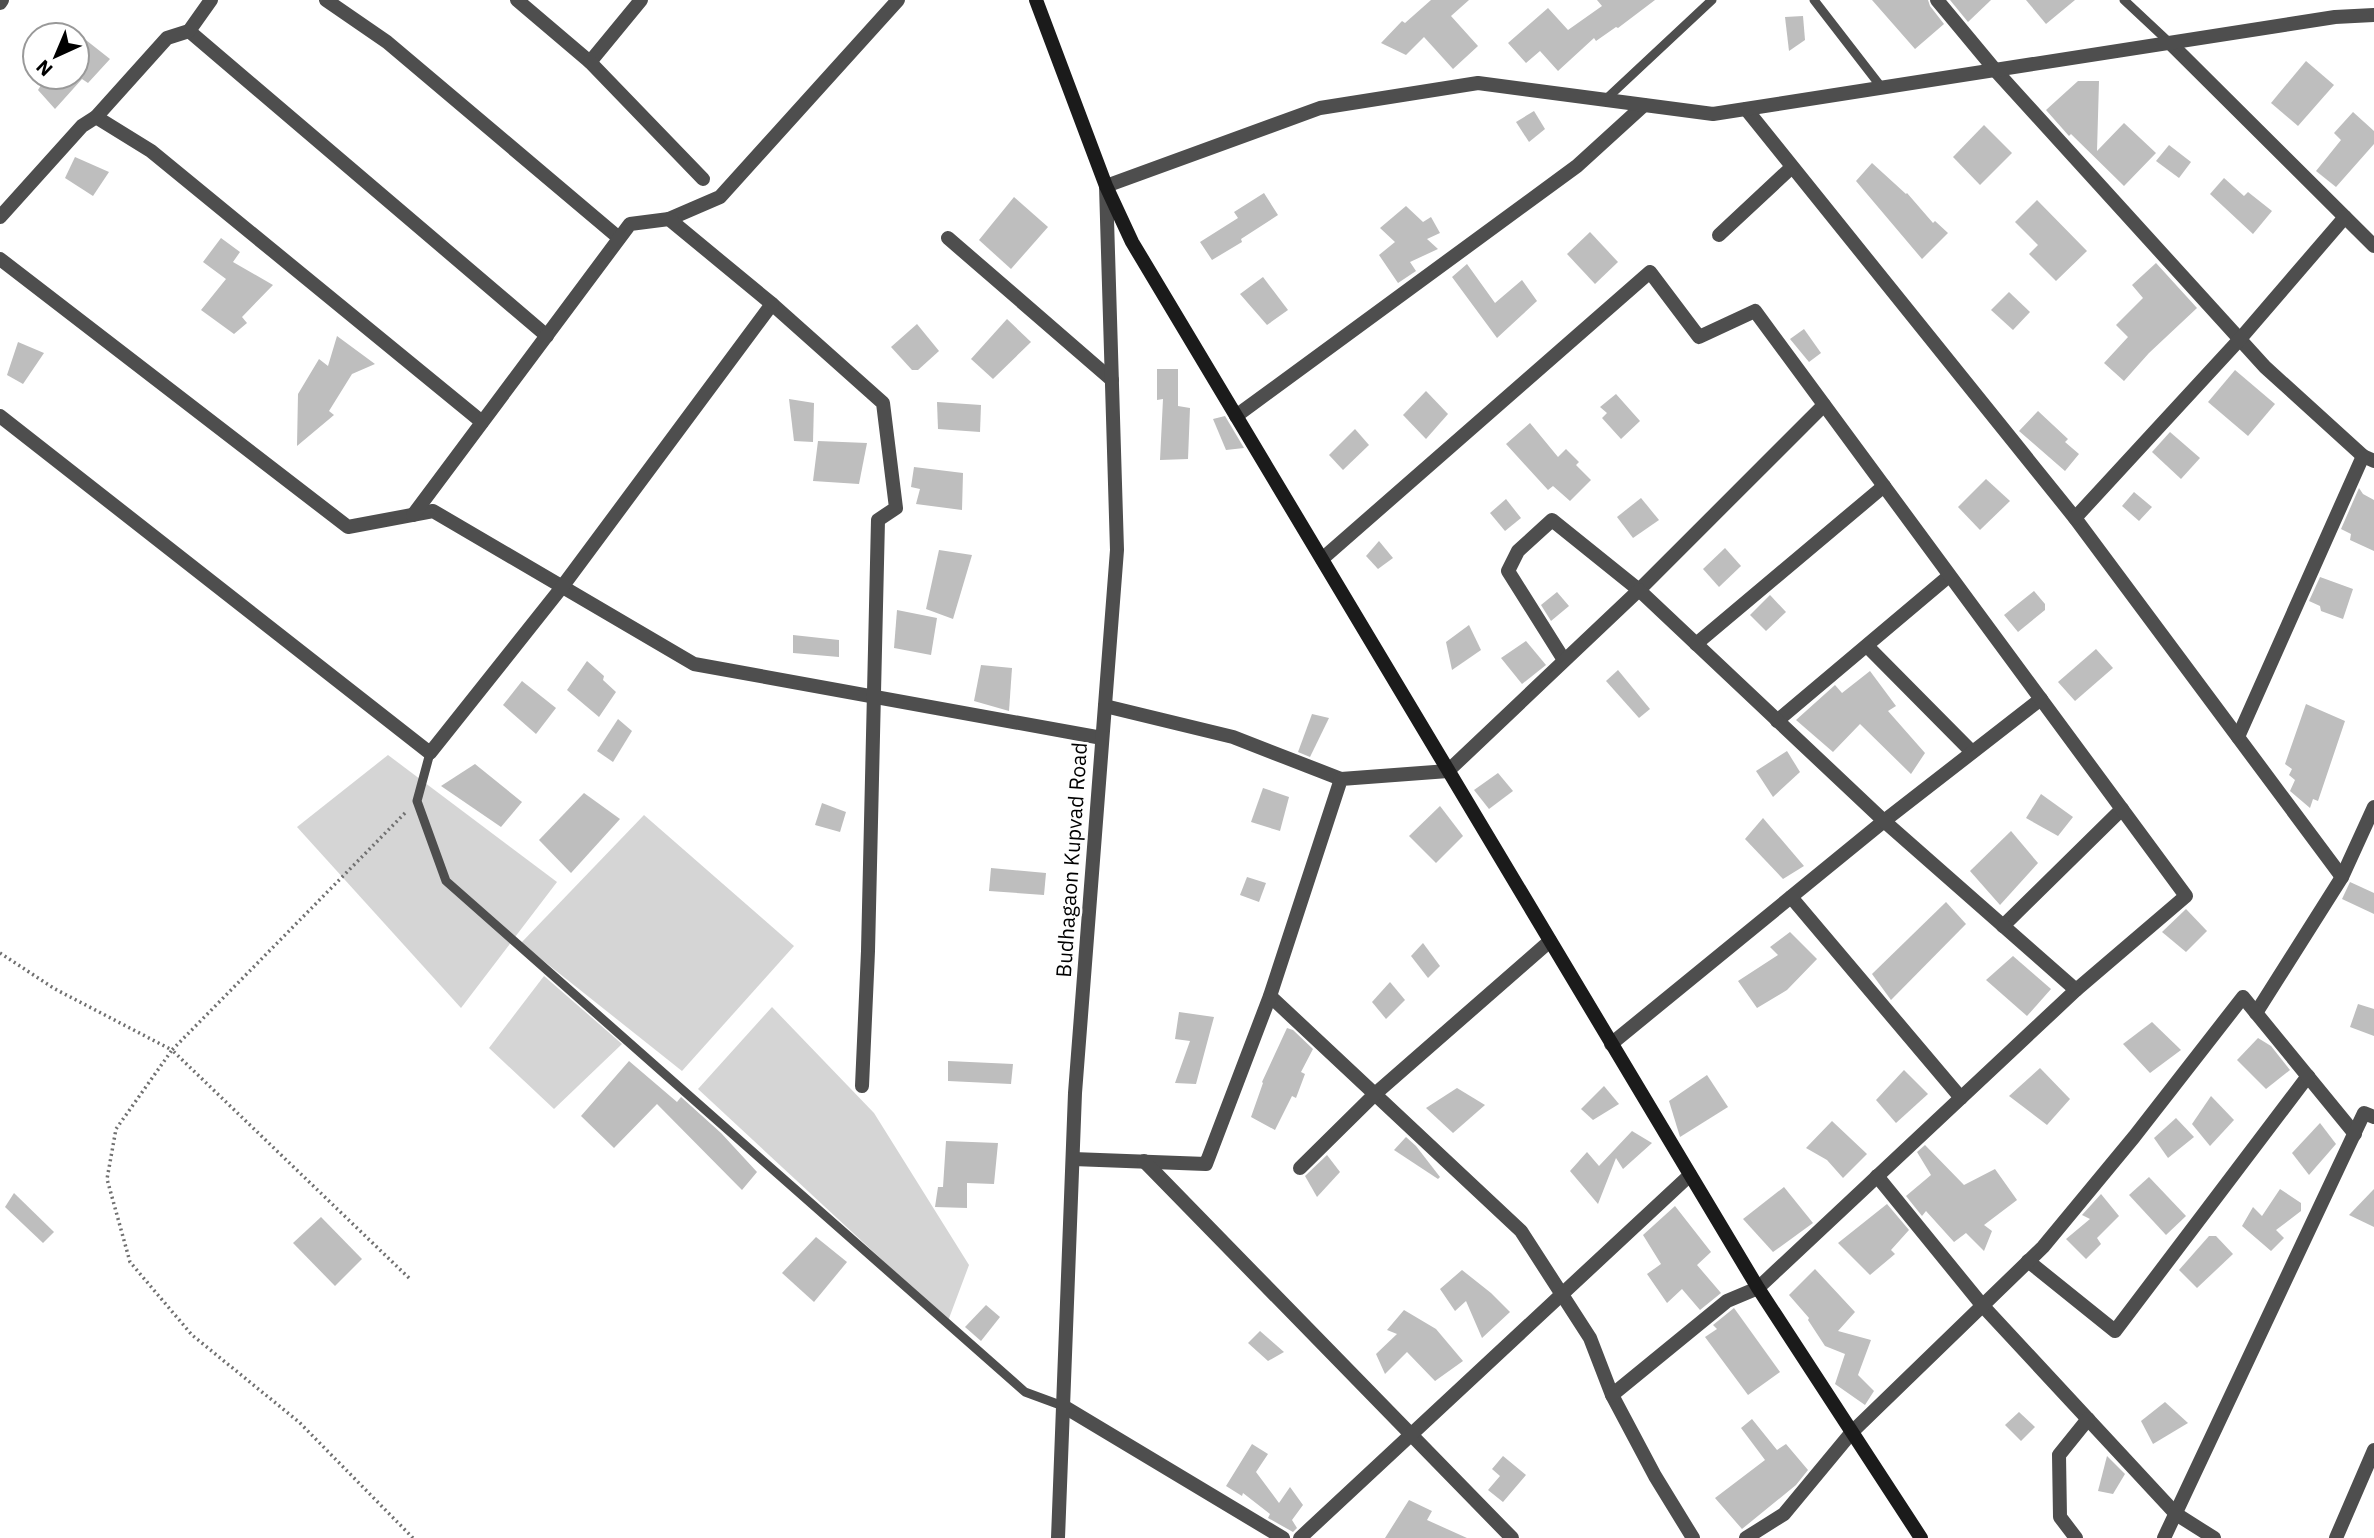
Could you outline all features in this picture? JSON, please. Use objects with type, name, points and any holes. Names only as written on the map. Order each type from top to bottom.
[{"type":"street","points":[[0,217],[82,126],[96,117],[167,38],[189,31],[211,0]]},
{"type":"street","points":[[326,0],[387,42],[620,238]]},
{"type":"street","points":[[517,0],[590,62],[703,179]]},
{"type":"street","points":[[590,62],[641,0]]},
{"type":"street","points":[[412,515],[630,224],[669,219],[720,197],[898,0]]},
{"type":"street","points":[[1036,0],[1106,186],[1132,242],[1758,1288],[1921,1538]]},
{"type":"street","points":[[1937,0],[1996,71],[2266,367],[2368,458],[2238,737]]},
{"type":"street","points":[[1106,186],[1320,108],[1478,83],[1713,114],[2335,16],[2374,15]]},
{"type":"street","points":[[189,31],[547,335]]},
{"type":"street","points":[[2170,43],[2374,246]]},
{"type":"street","points":[[1236,416],[1577,166],[1644,105]]},
{"type":"street","points":[[1746,109],[2075,518],[2342,877]]},
{"type":"street","points":[[96,117],[151,151],[482,422]]},
{"type":"street","points":[[1719,235],[1793,167]]},
{"type":"street","name":"Budhagaon Kupvad Road","points":[[1058,1538],[1075,1093],[1117,550],[1106,186]]},
{"type":"street","points":[[2075,518],[2240,339],[2345,217]]},
{"type":"street","points":[[669,219],[772,304],[883,404],[896,508],[878,520],[868,951],[862,1086]]},
{"type":"street","points":[[948,238],[1112,380]]},
{"type":"street","points":[[0,259],[348,527],[433,511],[694,664],[1102,738]]},
{"type":"street","points":[[1322,559],[1650,272],[1699,337],[1755,311],[2186,896],[2076,990],[1758,1288],[1727,1301],[1612,1395]]},
{"type":"street","points":[[0,416],[430,753],[562,586],[772,304]]},
{"type":"street","points":[[1105,706],[1233,737],[1341,779],[1448,771],[1639,590],[1824,405]]},
{"type":"street","points":[[1696,644],[1884,486]]},
{"type":"street","points":[[1564,660],[1508,571],[1518,551],[1552,520],[1639,590],[1884,821],[2076,990]]},
{"type":"street","points":[[1777,721],[1949,576]]},
{"type":"street","points":[[1867,646],[1972,752]]},
{"type":"street","points":[[1611,1044],[1884,821],[2041,699]]},
{"type":"street","points":[[1073,1159],[1206,1164],[1270,996],[1341,779]]},
{"type":"street","points":[[2256,1013],[2342,877],[2374,807]]},
{"type":"street","points":[[2003,926],[2122,809]]},
{"type":"street","points":[[1791,897],[1961,1098]]},
{"type":"street","points":[[1300,1168],[1375,1094],[1550,941]]},
{"type":"street","points":[[1270,996],[1521,1231],[1590,1338],[1612,1395],[1655,1476],[1693,1538]]},
{"type":"street","points":[[1746,1538],[1784,1514],[1852,1432],[2043,1247],[2134,1138],[2243,997],[2355,1134]]},
{"type":"street","points":[[2028,1261],[2115,1331],[2308,1076]]},
{"type":"street","points":[[2164,1538],[2364,1113],[2374,1117]]},
{"type":"street","points":[[1144,1161],[1512,1538]]},
{"type":"street","points":[[1300,1538],[1690,1175]]},
{"type":"street","points":[[1877,1176],[1982,1304],[2176,1514],[2214,1538]]},
{"type":"street","points":[[1063,1406],[1283,1538]]},
{"type":"street","points":[[2076,1538],[2060,1517],[2059,1455],[2088,1419]]},
{"type":"street","points":[[2336,1538],[2374,1450]]},
{"type":"lane","points":[[1605,100],[1712,0]]},
{"type":"lane","points":[[1814,0],[1882,88]]},
{"type":"lane","points":[[2124,0],[2170,43]]},
{"type":"lane","points":[[430,753],[417,801],[446,881],[1025,1392],[1063,1406]]},
{"type":"path","points":[[414,1538],[299,1422],[192,1335],[131,1262],[107,1179],[116,1129],[172,1050],[417,801]]},
{"type":"path","points":[[0,953],[55,989],[172,1050],[409,1278]]},
{"type":"shaded area","points":[[388,755],[557,882],[461,1008],[297,827]]},
{"type":"shaded area","points":[[644,815],[794,946],[682,1071],[521,943]]},
{"type":"shaded area","points":[[544,976],[622,1044],[554,1109],[489,1048]]},
{"type":"shaded area","points":[[772,1007],[874,1113],[969,1265],[948,1321],[698,1089]]},
{"type":"building","points":[[1431,0],[1469,0],[1451,16],[1478,46],[1453,69],[1424,37],[1406,55],[1381,43],[1402,21],[1405,23]]},
{"type":"building","points":[[1597,0],[1655,0],[1618,28],[1596,41],[1594,38],[1558,71],[1540,51],[1526,63],[1508,43],[1548,8],[1568,30],[1602,6]]},
{"type":"building","points":[[1872,0],[1928,0],[1944,24],[1915,49]]},
{"type":"building","points":[[1950,0],[1991,0],[1968,22]]},
{"type":"building","points":[[2026,0],[2075,0],[2046,24]]},
{"type":"building","points":[[1803,16],[1805,40],[1789,51],[1785,17]]},
{"type":"building","points":[[91,44],[110,59],[91,80]]},
{"type":"building","points":[[2306,61],[2334,85],[2298,126],[2271,103]]},
{"type":"building","points":[[2078,81],[2099,81],[2097,151],[2124,123],[2156,153],[2124,186],[2071,134],[2069,136],[2046,110]]},
{"type":"building","points":[[39,91],[71,91],[55,109]]},
{"type":"building","points":[[1534,111],[1545,129],[1529,142],[1516,122]]},
{"type":"building","points":[[2353,112],[2374,131],[2374,144],[2336,187],[2316,171],[2341,140],[2334,133]]},
{"type":"building","points":[[1984,125],[2012,153],[1980,185],[1953,157]]},
{"type":"building","points":[[2169,145],[2191,162],[2179,178],[2156,161]]},
{"type":"building","points":[[75,157],[109,172],[93,196],[65,178]]},
{"type":"building","points":[[1872,163],[1907,193],[1933,223],[1935,221],[1948,233],[1922,259],[1856,181]]},
{"type":"building","points":[[2224,178],[2244,196],[2248,192],[2272,211],[2253,234],[2210,194]]},
{"type":"building","points":[[1264,193],[1278,215],[1212,260],[1200,242],[1238,218],[1234,212]]},
{"type":"building","points":[[1014,197],[1048,227],[1011,269],[979,240]]},
{"type":"building","points":[[2037,200],[2087,251],[2056,281],[2029,254],[2038,245],[2015,222]]},
{"type":"building","points":[[1406,206],[1423,222],[1431,217],[1440,233],[1427,239],[1438,249],[1410,262],[1416,271],[1398,283],[1379,255],[1395,242],[1380,228]]},
{"type":"building","points":[[1590,232],[1618,262],[1595,284],[1567,254]]},
{"type":"building","points":[[221,238],[240,252],[233,262],[273,285],[242,317],[247,323],[234,334],[201,310],[226,279],[203,262]]},
{"type":"building","points":[[2156,263],[2197,308],[2149,353],[2124,381],[2104,363],[2128,337],[2116,325],[2143,298],[2132,285]]},
{"type":"building","points":[[1467,264],[1495,303],[1522,280],[1537,301],[1497,338],[1452,277]]},
{"type":"building","points":[[1263,277],[1288,310],[1267,325],[1240,294]]},
{"type":"building","points":[[2009,292],[2030,312],[2013,330],[1991,310]]},
{"type":"building","points":[[1007,319],[1031,342],[993,379],[971,359]]},
{"type":"building","points":[[917,324],[939,351],[918,370],[912,370],[891,347]]},
{"type":"building","points":[[1804,329],[1821,353],[1809,362],[1790,339]]},
{"type":"building","points":[[337,336],[375,364],[352,374],[329,411],[334,415],[297,446],[298,394],[319,359],[328,366]]},
{"type":"building","points":[[18,342],[44,353],[23,384],[7,375]]},
{"type":"building","points":[[1157,369],[1178,369],[1178,406],[1190,408],[1188,459],[1160,460],[1163,399],[1157,400]]},
{"type":"building","points":[[2235,370],[2275,404],[2248,436],[2208,402]]},
{"type":"building","points":[[1426,391],[1448,414],[1426,439],[1403,415]]},
{"type":"building","points":[[1616,394],[1640,421],[1621,439],[1602,418],[1607,413],[1600,407]]},
{"type":"building","points":[[789,399],[814,403],[813,442],[794,441]]},
{"type":"building","points":[[937,402],[981,405],[980,432],[938,429]]},
{"type":"building","points":[[2038,411],[2068,439],[2065,442],[2079,454],[2065,471],[2019,431]]},
{"type":"building","points":[[1225,416],[1244,448],[1226,450],[1213,419]]},
{"type":"building","points":[[1530,423],[1558,457],[1566,449],[1579,462],[1576,465],[1591,480],[1570,501],[1553,486],[1548,490],[1506,444]]},
{"type":"building","points":[[1355,429],[1369,445],[1343,470],[1329,455]]},
{"type":"building","points":[[2170,432],[2200,458],[2181,479],[2152,452]]},
{"type":"building","points":[[818,441],[867,443],[859,484],[813,481]]},
{"type":"building","points":[[914,467],[963,473],[962,510],[916,504],[920,489],[911,487]]},
{"type":"building","points":[[1986,479],[2010,501],[1980,530],[1958,507]]},
{"type":"building","points":[[2359,488],[2363,494],[2374,500],[2374,551],[2350,540],[2351,534],[2341,529]]},
{"type":"building","points":[[2134,492],[2152,507],[2139,521],[2122,506]]},
{"type":"building","points":[[1641,498],[1659,520],[1633,538],[1617,517]]},
{"type":"building","points":[[1506,499],[1521,518],[1505,531],[1490,513]]},
{"type":"building","points":[[1379,541],[1393,558],[1378,569],[1366,556]]},
{"type":"building","points":[[1725,548],[1741,566],[1719,587],[1703,569]]},
{"type":"building","points":[[939,550],[972,555],[953,619],[926,609]]},
{"type":"building","points":[[2320,577],[2353,589],[2343,619],[2321,611],[2320,606],[2309,601]]},
{"type":"building","points":[[2034,591],[2045,604],[2045,610],[2018,632],[2004,615]]},
{"type":"building","points":[[1557,592],[1569,606],[1551,621],[1541,605]]},
{"type":"building","points":[[1770,595],[1786,612],[1766,631],[1750,615]]},
{"type":"building","points":[[897,610],[937,618],[931,655],[894,648]]},
{"type":"building","points":[[1469,625],[1481,650],[1452,670],[1446,642]]},
{"type":"building","points":[[793,635],[839,640],[839,657],[793,653]]},
{"type":"building","points":[[1526,641],[1546,665],[1522,684],[1501,658]]},
{"type":"building","points":[[2096,649],[2113,668],[2075,701],[2058,682]]},
{"type":"building","points":[[587,661],[604,676],[603,680],[616,692],[599,717],[567,690]]},
{"type":"building","points":[[981,665],[1012,668],[1009,711],[974,701]]},
{"type":"building","points":[[1618,670],[1650,709],[1639,718],[1606,681]]},
{"type":"building","points":[[1870,671],[1896,706],[1888,711],[1925,753],[1911,774],[1860,724],[1833,752],[1796,720],[1835,685],[1842,693]]},
{"type":"building","points":[[522,681],[556,708],[536,734],[503,705]]},
{"type":"building","points":[[2306,704],[2345,721],[2318,801],[2313,799],[2310,808],[2290,791],[2295,780],[2289,775],[2292,769],[2285,764]]},
{"type":"building","points":[[1312,714],[1329,718],[1310,757],[1298,752]]},
{"type":"building","points":[[618,719],[632,731],[613,762],[597,751]]},
{"type":"building","points":[[1787,751],[1800,772],[1773,797],[1756,771]]},
{"type":"building","points":[[475,764],[522,802],[501,827],[441,786]]},
{"type":"building","points":[[1498,773],[1513,791],[1489,809],[1474,790]]},
{"type":"building","points":[[1263,788],[1289,797],[1280,831],[1251,822]]},
{"type":"building","points":[[584,793],[620,819],[571,873],[539,840]]},
{"type":"building","points":[[2041,794],[2073,817],[2058,836],[2026,818]]},
{"type":"building","points":[[822,803],[846,812],[840,832],[815,825]]},
{"type":"building","points":[[1440,806],[1463,836],[1436,863],[1409,836]]},
{"type":"building","points":[[1763,818],[1804,866],[1783,879],[1745,839]]},
{"type":"building","points":[[2011,831],[2038,863],[2000,905],[1970,871]]},
{"type":"building","points":[[991,868],[1046,873],[1044,895],[989,891]]},
{"type":"building","points":[[1247,877],[1266,883],[1259,902],[1240,895]]},
{"type":"building","points":[[2350,882],[2374,893],[2374,914],[2342,899]]},
{"type":"building","points":[[1946,902],[1966,924],[1891,1000],[1872,974]]},
{"type":"building","points":[[2186,909],[2207,931],[2186,952],[2162,932]]},
{"type":"building","points":[[1790,932],[1817,959],[1787,990],[1757,1008],[1738,981],[1778,955],[1770,947]]},
{"type":"building","points":[[1423,943],[1440,966],[1428,978],[1411,956]]},
{"type":"building","points":[[2013,956],[2051,989],[2027,1016],[1986,980]]},
{"type":"building","points":[[1390,982],[1405,1000],[1386,1019],[1372,1002]]},
{"type":"building","points":[[2358,1004],[2374,1009],[2374,1036],[2350,1027]]},
{"type":"building","points":[[1179,1012],[1214,1017],[1196,1084],[1175,1083],[1190,1041],[1175,1039]]},
{"type":"building","points":[[2152,1022],[2181,1050],[2150,1073],[2123,1044]]},
{"type":"building","points":[[1287,1028],[1293,1030],[1313,1049],[1301,1072],[1305,1074],[1296,1098],[1292,1096],[1275,1130],[1251,1117],[1262,1082]]},
{"type":"building","points":[[2258,1038],[2271,1046],[2290,1070],[2266,1089],[2237,1060]]},
{"type":"building","points":[[629,1061],[677,1102],[681,1097],[721,1133],[757,1172],[742,1190],[657,1104],[614,1148],[581,1116]]},
{"type":"building","points":[[948,1061],[1013,1064],[1011,1084],[948,1081]]},
{"type":"building","points":[[2040,1068],[2070,1099],[2047,1125],[2009,1096]]},
{"type":"building","points":[[1904,1070],[1928,1094],[1896,1123],[1876,1100]]},
{"type":"building","points":[[1707,1075],[1728,1107],[1680,1137],[1669,1101]]},
{"type":"building","points":[[1604,1086],[1619,1104],[1593,1120],[1581,1109]]},
{"type":"building","points":[[1457,1088],[1485,1105],[1453,1133],[1426,1108]]},
{"type":"building","points":[[2211,1096],[2234,1120],[2210,1146],[2192,1124]]},
{"type":"building","points":[[2176,1118],[2194,1137],[2168,1158],[2154,1138]]},
{"type":"building","points":[[1832,1121],[1867,1154],[1843,1178],[1827,1160],[1806,1148]]},
{"type":"building","points":[[2320,1123],[2336,1144],[2309,1175],[2292,1153]]},
{"type":"building","points":[[1632,1131],[1652,1143],[1623,1169],[1616,1158],[1598,1204],[1570,1171],[1587,1152],[1599,1166]]},
{"type":"building","points":[[1406,1137],[1440,1177],[1438,1179],[1394,1150]]},
{"type":"building","points":[[946,1141],[998,1143],[994,1184],[967,1183],[967,1208],[935,1207],[938,1187],[943,1187]]},
{"type":"building","points":[[1925,1145],[1964,1185],[1995,1169],[2017,1200],[1984,1225],[1992,1231],[1984,1251],[1966,1233],[1954,1242],[1926,1211],[1922,1216],[1906,1196],[1931,1175],[1917,1152]]},
{"type":"building","points":[[1327,1155],[1340,1172],[1317,1197],[1305,1176]]},
{"type":"building","points":[[2149,1177],[2186,1216],[2166,1235],[2129,1195]]},
{"type":"building","points":[[1784,1187],[1813,1223],[1773,1252],[1743,1219]]},
{"type":"building","points":[[2280,1189],[2301,1203],[2301,1211],[2276,1230],[2284,1238],[2271,1251],[2242,1226],[2253,1207],[2262,1216]]},
{"type":"building","points":[[2374,1189],[2374,1227],[2349,1215]]},
{"type":"building","points":[[14,1193],[54,1232],[43,1243],[5,1207]]},
{"type":"building","points":[[2101,1194],[2119,1216],[2097,1238],[2101,1244],[2086,1259],[2066,1239],[2090,1219],[2082,1215]]},
{"type":"building","points":[[1887,1204],[1909,1230],[1891,1250],[1895,1254],[1870,1275],[1838,1243]]},
{"type":"building","points":[[1675,1206],[1711,1252],[1697,1265],[1721,1293],[1700,1310],[1682,1289],[1667,1303],[1647,1274],[1661,1264],[1643,1235]]},
{"type":"building","points":[[321,1217],[362,1259],[335,1286],[293,1243]]},
{"type":"building","points":[[2209,1236],[2216,1236],[2233,1254],[2197,1288],[2179,1270]]},
{"type":"building","points":[[816,1237],[847,1262],[814,1302],[782,1273]]},
{"type":"building","points":[[1815,1269],[1855,1312],[1838,1331],[1871,1340],[1858,1375],[1874,1391],[1865,1405],[1835,1384],[1845,1354],[1825,1346],[1809,1318],[1789,1295]]},
{"type":"building","points":[[1462,1270],[1510,1312],[1482,1338],[1466,1301],[1455,1311],[1440,1289]]},
{"type":"building","points":[[986,1305],[1000,1317],[981,1341],[965,1327]]},
{"type":"building","points":[[1734,1308],[1780,1372],[1748,1395],[1705,1337],[1717,1329],[1713,1325]]},
{"type":"building","points":[[1404,1310],[1436,1329],[1463,1361],[1435,1381],[1407,1352],[1385,1374],[1376,1354],[1397,1334],[1387,1330]]},
{"type":"building","points":[[1260,1331],[1284,1352],[1268,1361],[1248,1343]]},
{"type":"building","points":[[2165,1402],[2188,1423],[2153,1444],[2141,1421]]},
{"type":"building","points":[[2019,1412],[2035,1427],[2021,1441],[2005,1425]]},
{"type":"building","points":[[1752,1419],[1777,1450],[1786,1444],[1808,1470],[1796,1485],[1742,1529],[1715,1498],[1765,1460],[1741,1428]]},
{"type":"building","points":[[1252,1444],[1268,1454],[1256,1472],[1279,1503],[1290,1487],[1303,1505],[1292,1520],[1297,1528],[1293,1532],[1268,1518],[1270,1514],[1243,1493],[1242,1496],[1226,1486]]},
{"type":"building","points":[[1503,1456],[1526,1475],[1503,1502],[1488,1490],[1500,1476],[1492,1469]]},
{"type":"building","points":[[2107,1456],[2125,1474],[2113,1494],[2098,1491]]},
{"type":"building","points":[[1409,1500],[1432,1511],[1427,1520],[1467,1538],[1385,1538]]}]
